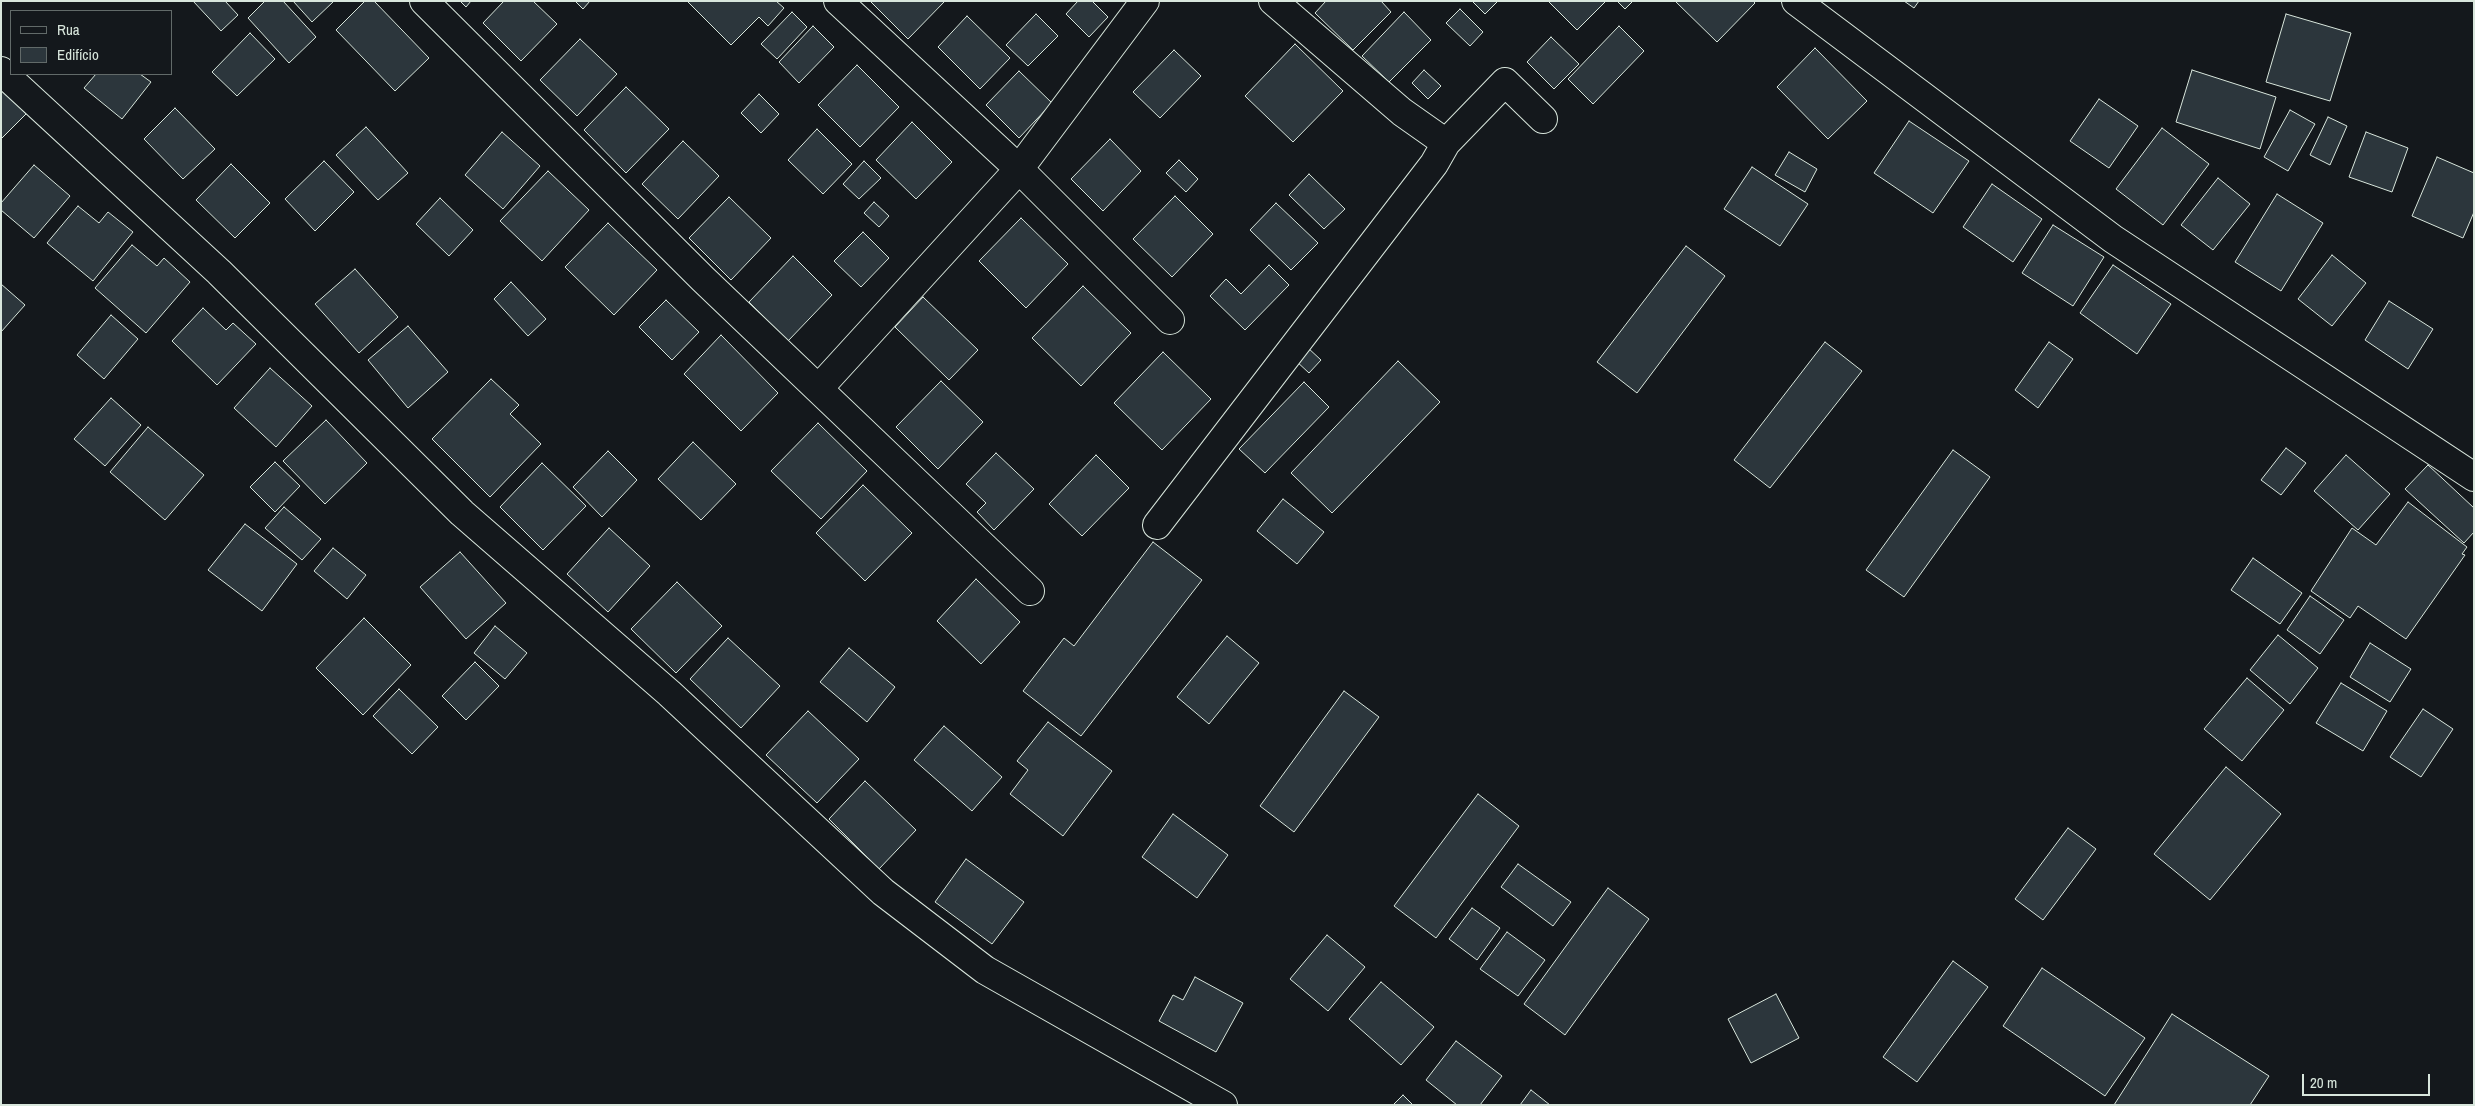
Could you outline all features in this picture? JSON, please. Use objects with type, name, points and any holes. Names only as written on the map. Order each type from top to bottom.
[{"type":"street","points":[[424,1],[703,279],[1030,591]]},
{"type":"street","points":[[838,1],[937,96],[1019,169],[1170,320]]},
{"type":"street","points":[[819,388],[1019,169],[1145,1]]},
{"type":"street","points":[[1273,1],[1402,112],[1446,143]]},
{"type":"street","points":[[1796,1],[2113,239],[2474,478]]},
{"type":"street","points":[[1,71],[219,272],[462,513],[669,693],[883,892],[984,970],[1223,1105]]},
{"type":"street","points":[[1157,525],[1434,164],[1446,143],[1505,82],[1543,119]]},
{"type":"building","points":[[193,1],[225,1],[238,15],[221,31]]},
{"type":"building","points":[[265,1],[283,1],[316,37],[289,63],[248,18]]},
{"type":"building","points":[[293,1],[334,1],[312,22]]},
{"type":"building","points":[[365,1],[374,1],[429,58],[395,91],[336,30]]},
{"type":"building","points":[[460,1],[471,1],[466,7]]},
{"type":"building","points":[[504,1],[533,1],[557,24],[521,61],[483,23]]},
{"type":"building","points":[[575,1],[590,1],[583,9]]},
{"type":"building","points":[[687,1],[776,1],[784,8],[768,26],[759,17],[731,45]]},
{"type":"building","points":[[870,1],[945,1],[908,39]]},
{"type":"building","points":[[1078,1],[1092,1],[1108,17],[1089,37],[1066,14]]},
{"type":"building","points":[[1326,1],[1381,1],[1391,12],[1353,50],[1315,13]]},
{"type":"building","points":[[1472,1],[1498,1],[1485,14]]},
{"type":"building","points":[[1548,1],[1604,1],[1605,2],[1577,30]]},
{"type":"building","points":[[1617,1],[1633,1],[1625,9]]},
{"type":"building","points":[[1675,1],[1753,1],[1755,3],[1717,42]]},
{"type":"building","points":[[1904,1],[1919,1],[1914,8]]},
{"type":"building","points":[[1460,9],[1483,32],[1470,46],[1446,23]]},
{"type":"building","points":[[792,12],[807,27],[777,59],[761,44]]},
{"type":"building","points":[[1404,12],[1431,40],[1389,82],[1362,56]]},
{"type":"building","points":[[1036,14],[1058,36],[1028,66],[1006,45]]},
{"type":"building","points":[[2286,14],[2351,33],[2330,101],[2266,82]]},
{"type":"building","points":[[967,16],[1010,58],[980,89],[938,47]]},
{"type":"building","points":[[813,26],[834,47],[799,83],[779,62]]},
{"type":"building","points":[[1619,26],[1644,51],[1593,104],[1568,79]]},
{"type":"building","points":[[250,33],[275,59],[237,96],[212,72]]},
{"type":"building","points":[[1551,37],[1579,64],[1554,89],[1527,62]]},
{"type":"building","points":[[580,39],[617,74],[577,116],[540,80]]},
{"type":"building","points":[[1295,44],[1343,91],[1293,142],[1245,96]]},
{"type":"building","points":[[1815,48],[1867,101],[1828,139],[1777,87]]},
{"type":"building","points":[[1174,50],[1201,76],[1160,118],[1133,92]]},
{"type":"building","points":[[857,65],[899,107],[860,147],[818,105]]},
{"type":"building","points":[[1424,70],[1441,86],[1428,99],[1412,83]]},
{"type":"building","points":[[2192,70],[2276,97],[2260,149],[2176,122]]},
{"type":"building","points":[[1019,71],[1052,103],[1019,138],[986,105]]},
{"type":"building","points":[[95,75],[141,75],[151,82],[122,119],[84,88]]},
{"type":"building","points":[[626,87],[669,129],[626,173],[584,130]]},
{"type":"building","points":[[1,89],[26,114],[1,139]]},
{"type":"building","points":[[759,94],[779,114],[761,133],[741,113]]},
{"type":"building","points":[[2099,99],[2138,126],[2109,168],[2070,141]]},
{"type":"building","points":[[175,108],[215,149],[183,179],[144,139]]},
{"type":"building","points":[[2290,110],[2315,124],[2288,171],[2264,157]]},
{"type":"building","points":[[2328,117],[2347,126],[2330,165],[2310,155]]},
{"type":"building","points":[[1909,121],[1969,161],[1933,213],[1874,173]]},
{"type":"building","points":[[912,122],[952,162],[916,199],[876,160]]},
{"type":"building","points":[[366,127],[408,173],[378,200],[336,155]]},
{"type":"building","points":[[2162,128],[2209,164],[2163,225],[2116,189]]},
{"type":"building","points":[[817,129],[852,164],[823,194],[788,160]]},
{"type":"building","points":[[502,132],[540,166],[503,209],[465,175]]},
{"type":"building","points":[[2366,132],[2408,148],[2392,192],[2349,177]]},
{"type":"building","points":[[1110,139],[1141,171],[1103,211],[1071,179]]},
{"type":"building","points":[[683,141],[719,176],[678,219],[642,184]]},
{"type":"building","points":[[1789,152],[1817,169],[1805,192],[1775,175]]},
{"type":"building","points":[[2437,157],[2474,173],[2474,212],[2463,238],[2412,216]]},
{"type":"building","points":[[1179,160],[1198,179],[1186,192],[1166,173]]},
{"type":"building","points":[[324,161],[354,192],[315,231],[285,199]]},
{"type":"building","points":[[864,161],[881,178],[859,199],[843,184]]},
{"type":"building","points":[[231,164],[270,203],[235,238],[196,200]]},
{"type":"building","points":[[34,165],[70,196],[34,238],[1,210],[1,203]]},
{"type":"building","points":[[1752,167],[1808,204],[1780,246],[1724,209]]},
{"type":"building","points":[[548,171],[589,210],[542,261],[500,221]]},
{"type":"building","points":[[1309,174],[1345,209],[1324,229],[1289,195]]},
{"type":"building","points":[[2218,178],[2250,204],[2213,250],[2181,225]]},
{"type":"building","points":[[1992,184],[2042,219],[2013,262],[1963,227]]},
{"type":"building","points":[[2277,194],[2323,223],[2281,291],[2235,262]]},
{"type":"building","points":[[1175,196],[1213,234],[1172,277],[1133,239]]},
{"type":"building","points":[[729,197],[771,238],[731,280],[689,238]]},
{"type":"building","points":[[440,198],[473,230],[449,256],[416,224]]},
{"type":"building","points":[[874,202],[889,216],[879,227],[864,213]]},
{"type":"building","points":[[1276,203],[1318,243],[1291,270],[1250,230]]},
{"type":"building","points":[[78,206],[99,223],[108,212],[133,232],[93,281],[47,243]]},
{"type":"building","points":[[1021,218],[1068,264],[1026,308],[979,261]]},
{"type":"building","points":[[608,223],[657,270],[614,315],[565,267]]},
{"type":"building","points":[[2053,225],[2104,257],[2073,306],[2022,273]]},
{"type":"building","points":[[863,232],[889,258],[861,287],[834,261]]},
{"type":"building","points":[[132,245],[157,266],[164,258],[190,282],[146,333],[95,288]]},
{"type":"building","points":[[1686,246],[1725,276],[1637,393],[1597,362]]},
{"type":"building","points":[[2332,255],[2366,283],[2332,326],[2298,299]]},
{"type":"building","points":[[793,256],[832,295],[788,341],[749,302]]},
{"type":"building","points":[[1269,265],[1289,285],[1245,330],[1210,296],[1226,279],[1241,294]]},
{"type":"building","points":[[2113,265],[2171,304],[2137,354],[2080,313]]},
{"type":"building","points":[[355,269],[398,317],[359,353],[315,304]]},
{"type":"building","points":[[511,282],[546,319],[528,336],[494,299]]},
{"type":"building","points":[[1,284],[25,305],[1,332]]},
{"type":"building","points":[[1083,286],[1131,333],[1081,386],[1032,338]]},
{"type":"building","points":[[923,297],[978,350],[949,380],[895,327]]},
{"type":"building","points":[[666,300],[699,332],[672,360],[639,327]]},
{"type":"building","points":[[2389,301],[2433,329],[2408,369],[2365,340]]},
{"type":"building","points":[[203,308],[226,330],[233,323],[256,344],[217,385],[172,341]]},
{"type":"building","points":[[111,315],[138,339],[104,379],[77,355]]},
{"type":"building","points":[[408,326],[448,372],[408,408],[368,360]]},
{"type":"building","points":[[721,335],[778,393],[741,431],[684,374]]},
{"type":"building","points":[[1825,342],[1862,371],[1770,488],[1734,460]]},
{"type":"building","points":[[2049,342],[2073,359],[2038,408],[2015,390]]},
{"type":"building","points":[[1307,347],[1321,360],[1309,373],[1295,360]]},
{"type":"building","points":[[1163,352],[1211,399],[1162,450],[1114,403]]},
{"type":"building","points":[[1398,361],[1440,402],[1332,513],[1291,473]]},
{"type":"building","points":[[270,368],[312,406],[276,447],[234,408]]},
{"type":"building","points":[[491,379],[519,405],[510,414],[541,444],[490,497],[432,439]]},
{"type":"building","points":[[941,381],[983,422],[938,469],[896,427]]},
{"type":"building","points":[[1304,382],[1329,407],[1265,473],[1239,449]]},
{"type":"building","points":[[111,398],[141,425],[105,466],[74,439]]},
{"type":"building","points":[[326,420],[367,463],[325,504],[283,461]]},
{"type":"building","points":[[818,423],[867,471],[821,519],[771,471]]},
{"type":"building","points":[[148,427],[204,475],[165,520],[110,472]]},
{"type":"building","points":[[693,442],[736,484],[701,520],[658,479]]},
{"type":"building","points":[[2286,448],[2306,463],[2281,495],[2261,480]]},
{"type":"building","points":[[1953,450],[1990,477],[1904,597],[1866,570]]},
{"type":"building","points":[[608,451],[637,480],[602,517],[573,487]]},
{"type":"building","points":[[996,453],[1034,489],[994,530],[977,512],[986,503],[966,484]]},
{"type":"building","points":[[1096,455],[1129,488],[1082,536],[1049,504]]},
{"type":"building","points":[[2346,455],[2390,494],[2358,530],[2314,491]]},
{"type":"building","points":[[275,462],[300,486],[275,512],[250,487]]},
{"type":"building","points":[[542,463],[586,506],[543,550],[500,507]]},
{"type":"building","points":[[2428,465],[2474,508],[2474,532],[2464,543],[2405,489]]},
{"type":"building","points":[[863,485],[912,533],[865,581],[816,533]]},
{"type":"building","points":[[1283,499],[1324,532],[1297,564],[1257,531]]},
{"type":"building","points":[[2408,502],[2467,547],[2462,554],[2465,555],[2406,639],[2358,606],[2350,618],[2311,591],[2352,528],[2376,545]]},
{"type":"building","points":[[284,507],[321,539],[302,560],[265,528]]},
{"type":"building","points":[[245,524],[297,564],[262,611],[208,570]]},
{"type":"building","points":[[609,528],[650,566],[608,612],[567,574]]},
{"type":"building","points":[[1153,542],[1202,580],[1081,736],[1023,691],[1064,638],[1074,646]]},
{"type":"building","points":[[333,548],[366,575],[347,599],[314,571]]},
{"type":"building","points":[[460,552],[506,603],[466,639],[420,587]]},
{"type":"building","points":[[2253,558],[2302,593],[2280,624],[2231,590]]},
{"type":"building","points":[[976,579],[1020,622],[981,664],[937,621]]},
{"type":"building","points":[[677,582],[722,626],[676,673],[631,629]]},
{"type":"building","points":[[2310,596],[2344,620],[2320,654],[2287,630]]},
{"type":"building","points":[[364,618],[411,665],[363,715],[316,668]]},
{"type":"building","points":[[495,626],[527,653],[505,679],[474,653]]},
{"type":"building","points":[[2278,635],[2318,668],[2290,704],[2250,670]]},
{"type":"building","points":[[1227,636],[1259,663],[1209,724],[1177,697]]},
{"type":"building","points":[[728,638],[780,686],[741,728],[690,679]]},
{"type":"building","points":[[2370,643],[2411,669],[2390,702],[2350,677]]},
{"type":"building","points":[[849,648],[895,687],[867,722],[820,682]]},
{"type":"building","points":[[475,662],[499,686],[466,720],[442,696]]},
{"type":"building","points":[[2247,678],[2284,710],[2242,761],[2204,729]]},
{"type":"building","points":[[2341,683],[2387,711],[2363,751],[2316,723]]},
{"type":"building","points":[[399,689],[438,727],[412,754],[373,716]]},
{"type":"building","points":[[1344,691],[1379,717],[1294,832],[1260,806]]},
{"type":"building","points":[[2423,709],[2453,729],[2421,777],[2390,757]]},
{"type":"building","points":[[808,711],[859,759],[817,803],[766,755]]},
{"type":"building","points":[[1048,722],[1112,771],[1063,836],[1010,794],[1028,770],[1017,761]]},
{"type":"building","points":[[944,726],[1002,777],[972,811],[914,760]]},
{"type":"building","points":[[2226,767],[2281,814],[2210,900],[2154,854]]},
{"type":"building","points":[[865,781],[916,830],[879,869],[829,819]]},
{"type":"building","points":[[1478,794],[1519,826],[1436,938],[1394,906]]},
{"type":"building","points":[[1173,814],[1228,855],[1197,898],[1142,857]]},
{"type":"building","points":[[2068,828],[2096,849],[2043,920],[2015,899]]},
{"type":"building","points":[[966,859],[1024,902],[992,944],[935,902]]},
{"type":"building","points":[[1518,864],[1571,902],[1553,926],[1501,887]]},
{"type":"building","points":[[1608,888],[1649,919],[1565,1035],[1524,1004]]},
{"type":"building","points":[[1472,908],[1500,928],[1477,960],[1449,939]]},
{"type":"building","points":[[1507,932],[1545,960],[1518,996],[1480,969]]},
{"type":"building","points":[[1327,935],[1365,967],[1328,1011],[1290,979]]},
{"type":"building","points":[[1953,961],[1988,987],[1917,1082],[1883,1057]]},
{"type":"building","points":[[2042,968],[2145,1038],[2105,1096],[2003,1026]]},
{"type":"building","points":[[1195,977],[1243,1003],[1216,1052],[1159,1021],[1173,995],[1183,1000]]},
{"type":"building","points":[[1381,982],[1434,1027],[1401,1065],[1349,1019]]},
{"type":"building","points":[[1776,994],[1799,1038],[1751,1063],[1728,1019]]},
{"type":"building","points":[[2172,1014],[2269,1076],[2250,1105],[2114,1105]]},
{"type":"building","points":[[1456,1041],[1502,1076],[1480,1105],[1457,1105],[1426,1080]]},
{"type":"building","points":[[1531,1090],[1550,1105],[1520,1105]]},
{"type":"building","points":[[1403,1095],[1413,1105],[1393,1105]]}]
